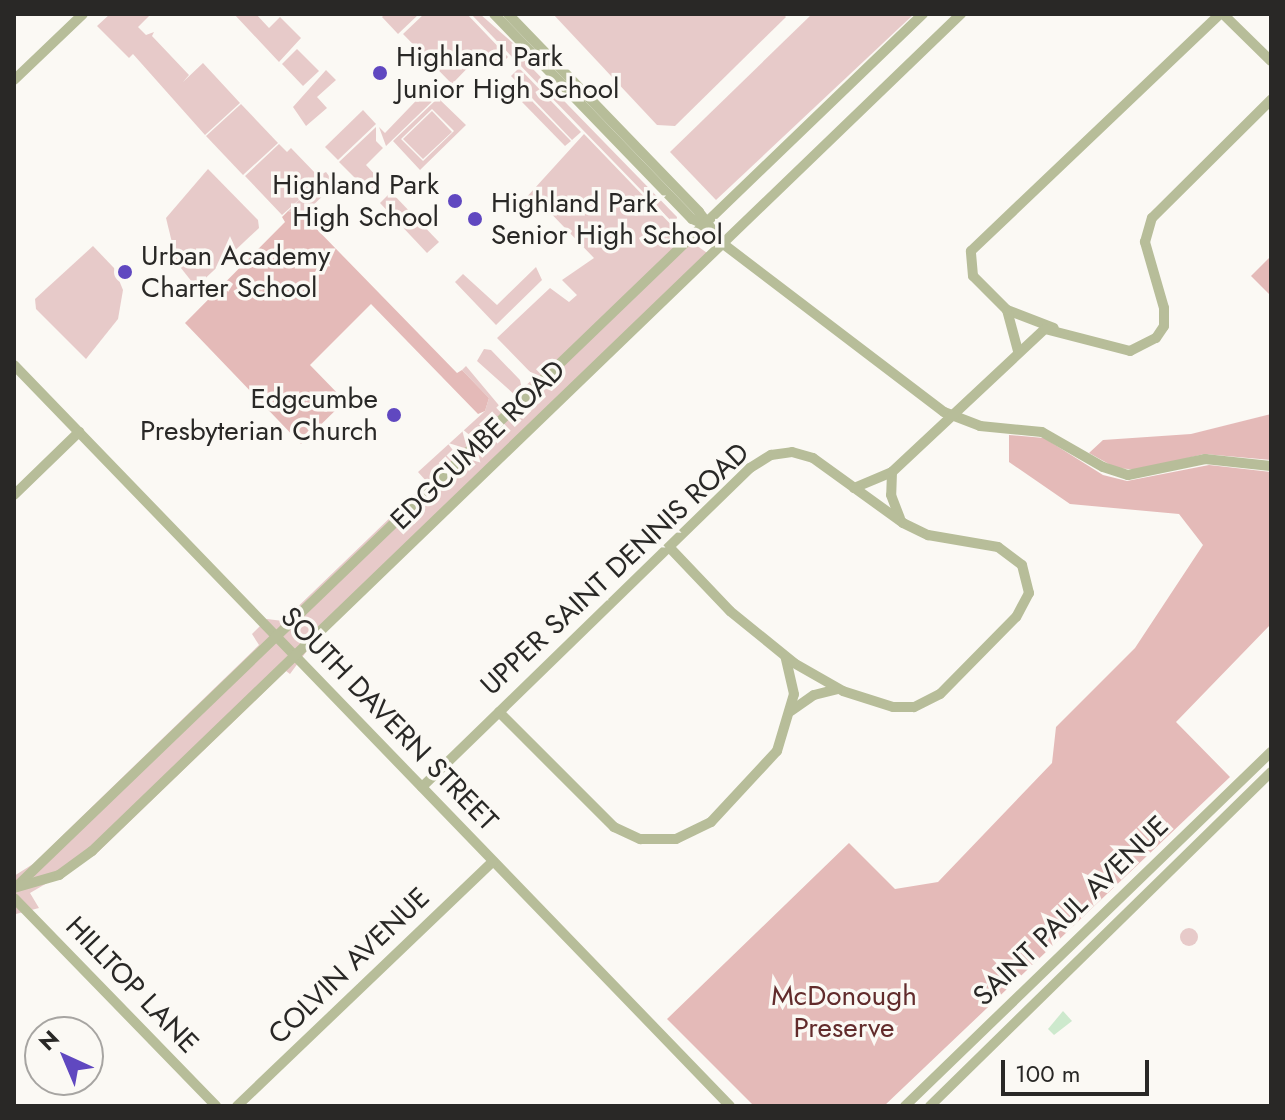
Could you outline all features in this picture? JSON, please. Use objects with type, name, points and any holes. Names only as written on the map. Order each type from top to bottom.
[{"type":"street","points":[[14,80],[83,14]]},
{"type":"street","points":[[494,14],[692,219],[704,224]]},
{"type":"street","points":[[508,14],[699,212],[704,224],[722,243],[952,415],[980,426],[1042,432],[1103,467],[1128,475],[1205,459],[1271,466]]},
{"type":"street","name":"EDGCUMBE ROAD","points":[[14,888],[923,14]]},
{"type":"street","name":"EDGCUMBE ROAD","points":[[14,888],[59,875],[92,851],[961,14]]},
{"type":"street","points":[[1271,61],[1221,14],[975,246],[969,256],[973,276],[1007,310],[1121,350],[1141,349],[1156,338],[1165,318],[1145,242],[1152,218],[1271,100]]},
{"type":"street","points":[[1007,310],[1018,351]]},
{"type":"street","points":[[854,488],[892,472],[1018,351],[1045,329],[1058,330]]},
{"type":"street","name":"SOUTH DAVERN STREET","points":[[14,365],[730,1106]]},
{"type":"street","points":[[14,495],[79,432]]},
{"type":"street","name":"UPPER SAINT DENNIS ROAD","points":[[422,787],[750,468],[771,455],[803,454],[903,523],[946,541],[1007,552],[1026,575],[1026,602],[940,694],[925,704],[893,707],[838,689],[785,657]]},
{"type":"street","points":[[892,472],[891,495],[903,523]]},
{"type":"street","points":[[499,712],[614,827],[640,839],[663,841],[703,829],[758,777],[777,751],[791,711],[793,678],[785,657],[730,611],[669,547]]},
{"type":"street","points":[[791,711],[814,695],[838,689]]},
{"type":"street","name":"SAINT PAUL AVENUE","points":[[905,1106],[1271,752]]},
{"type":"street","name":"SAINT PAUL AVENUE","points":[[930,1106],[1271,772]]},
{"type":"street","name":"COLVIN AVENUE","points":[[237,1106],[493,861]]},
{"type":"street","name":"HILLTOP LANE","points":[[14,898],[216,1106]]},
{"type":"shaded area","points":[[110,14],[151,14],[138,27],[146,35],[154,32],[152,36],[189,75],[183,82],[203,63],[240,103],[205,135],[133,54],[129,58],[97,26]]},
{"type":"shaded area","points":[[234,14],[256,14],[269,28],[280,17],[301,38],[279,62]]},
{"type":"shaded area","points":[[385,14],[419,14],[398,34],[382,17]]},
{"type":"shaded area","points":[[424,14],[467,14],[508,57],[500,65],[484,51],[452,84],[403,34]]},
{"type":"shaded area","points":[[471,14],[480,14],[522,51],[514,59]]},
{"type":"shaded area","name":"Highland Park Senior High School","points":[[553,14],[783,14],[786,17],[675,126],[657,125]]},
{"type":"shaded area","points":[[812,14],[914,14],[716,200],[670,152]]},
{"type":"shaded area","points":[[297,49],[319,71],[303,86],[282,64]]},
{"type":"shaded area","points":[[525,54],[531,67],[677,217],[676,226],[517,62]]},
{"type":"shaded area","points":[[519,68],[581,132],[572,140],[511,76]]},
{"type":"shaded area","points":[[326,70],[336,80],[317,97],[327,108],[306,126],[293,107]]},
{"type":"shaded area","points":[[434,82],[443,91],[386,146],[379,127],[385,133]]},
{"type":"shaded area","points":[[528,97],[571,141],[565,146],[522,102]]},
{"type":"shaded area","points":[[438,98],[466,125],[420,170],[393,141]],"holes":[[[432,109],[454,131],[423,161],[401,139]]]},
{"type":"shaded area","points":[[241,104],[278,143],[243,175],[206,136]]},
{"type":"shaded area","points":[[363,110],[376,124],[338,160],[325,147]]},
{"type":"shaded area","points":[[432,111],[452,132],[423,159],[403,139]]},
{"type":"shaded area","points":[[376,127],[376,141],[383,148],[366,165],[380,180],[369,192],[339,162]]},
{"type":"shaded area","points":[[584,134],[680,234],[713,257],[309,648],[290,674],[286,671],[95,855],[30,893],[39,908],[16,914],[14,876],[33,864],[259,645],[252,634],[267,619],[283,621],[427,482],[418,472],[485,411],[489,398],[462,370],[466,366],[502,409],[516,396],[477,361],[484,349],[491,350],[520,380],[522,389],[535,377],[497,338],[550,288],[569,302],[577,295],[562,280],[594,258],[537,199],[520,216],[514,211]]},
{"type":"shaded area","points":[[279,144],[287,152],[291,148],[318,176],[326,172],[335,184],[303,215],[288,211],[302,197],[282,215],[245,176]]},
{"type":"shaded area","points":[[208,169],[258,220],[259,228],[196,287],[177,263],[166,218]]},
{"type":"shaded area","points":[[391,192],[439,242],[427,253],[380,203]]},
{"type":"shaded area","points":[[93,246],[114,268],[123,290],[118,319],[86,359],[36,309],[35,299]]},
{"type":"shaded area","points":[[536,267],[542,280],[496,325],[455,282],[463,274],[497,305]]},
{"type":"shaded area","points":[[1185,928],[1193,928],[1198,937],[1196,944],[1185,946],[1180,941],[1180,933]]},
{"type":"shaded area","points":[[1063,1011],[1072,1021],[1054,1035],[1048,1029]]},
{"type":"green space","points":[[288,211],[303,215],[457,373],[462,370],[489,398],[485,411],[478,414],[371,304],[310,365],[345,401],[301,444],[185,323],[285,222],[282,217]]},
{"type":"green space","points":[[1271,256],[1271,296],[1251,276]]},
{"type":"green space","points":[[1271,414],[1271,460],[1204,454],[1140,470],[1116,468],[1089,453],[1103,440],[1191,434]]},
{"type":"green space","name":"McDonough Preserve","points":[[1009,435],[1044,438],[1103,475],[1127,481],[1209,465],[1271,472],[1271,624],[1176,722],[1230,777],[884,1106],[754,1106],[667,1019],[849,843],[895,889],[938,882],[1052,763],[1056,727],[1135,648],[1203,545],[1179,514],[1070,504],[1009,462]]},
{"type":"place","name":"Highland Park Junior High School","points":[[380,73]]},
{"type":"place","name":"Highland Park High School","points":[[455,201]]},
{"type":"place","name":"Highland Park Senior High School","points":[[475,219]]},
{"type":"place","name":"Urban Academy Charter School","points":[[125,272]]},
{"type":"place","name":"Edgcumbe Presbyterian Church","points":[[394,415]]}]
